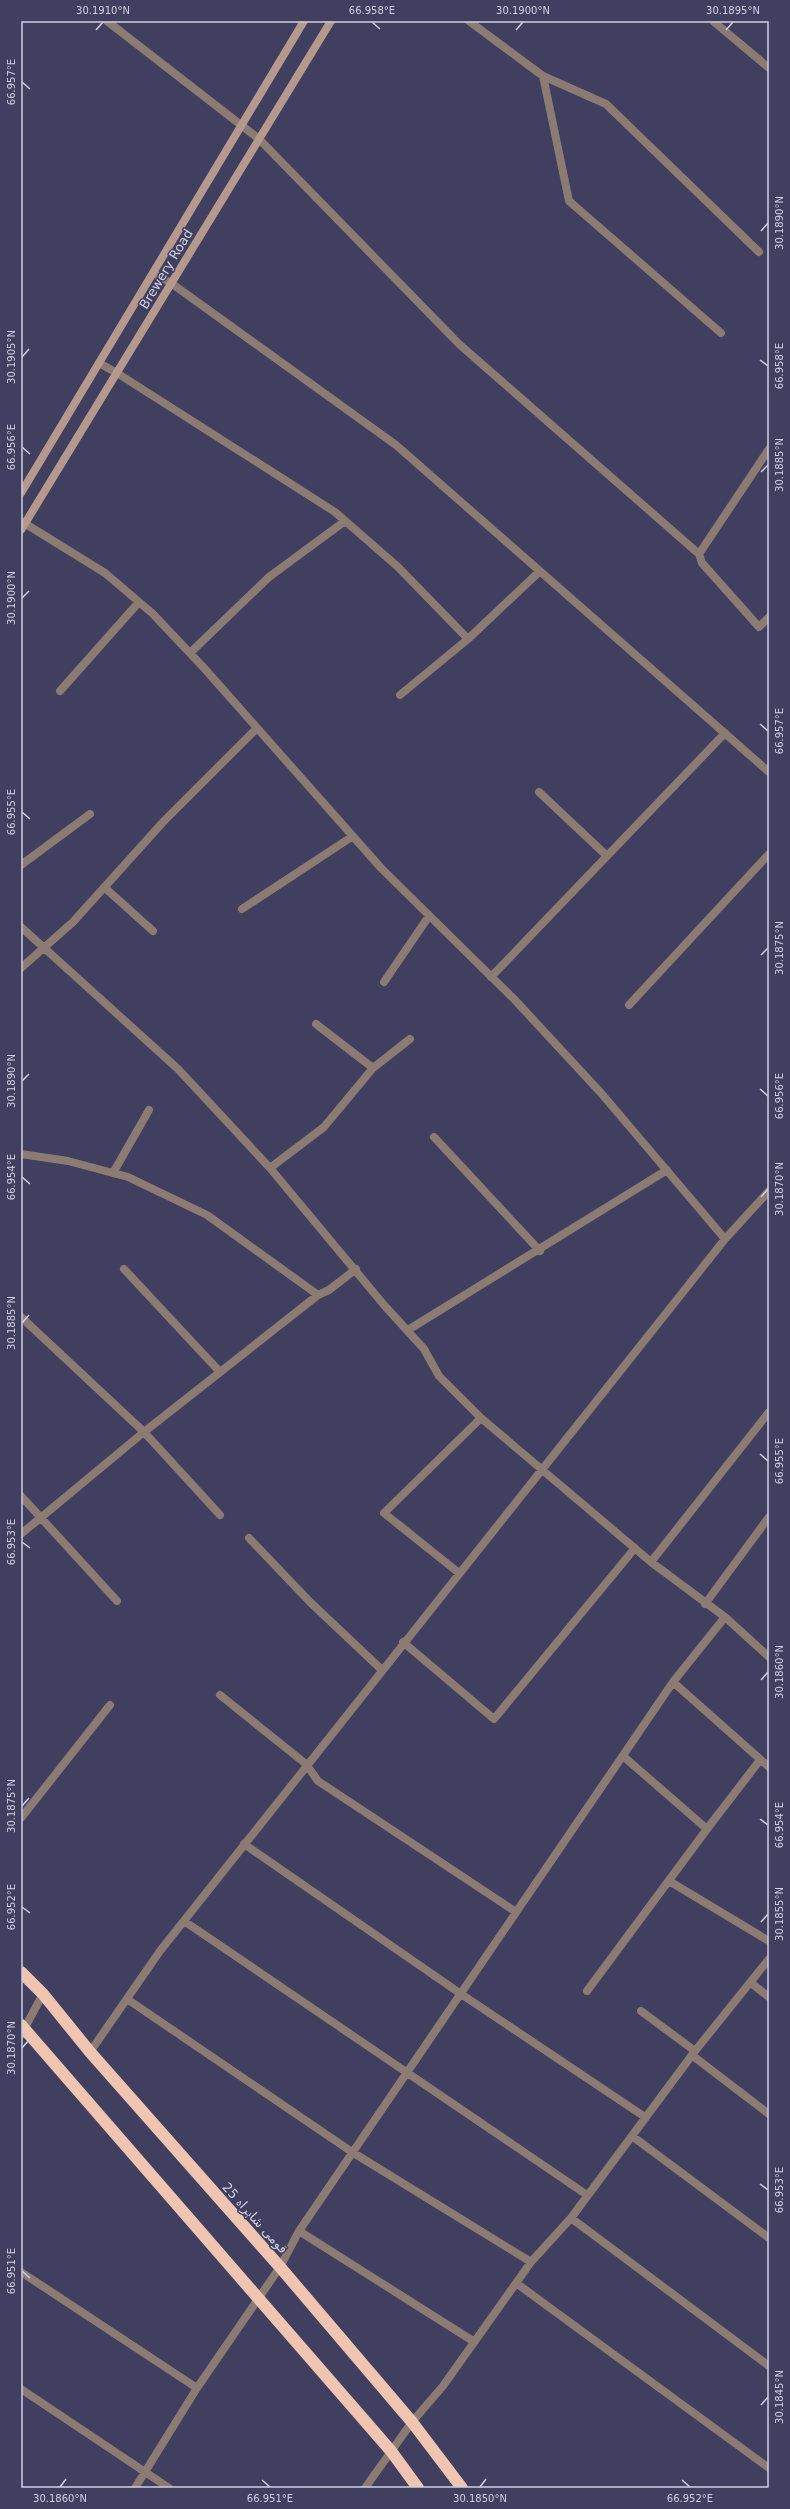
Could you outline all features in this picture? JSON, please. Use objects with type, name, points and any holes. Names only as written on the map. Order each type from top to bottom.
[{"type":"highway","name":"قومی شاہراہ 25","points":[[21,1972],[43,1994],[90,2052],[280,2267],[412,2422],[462,2488]]},
{"type":"highway","points":[[22,2030],[391,2451],[418,2488]]},
{"type":"main road","name":"Brewery Road","points":[[21,492],[304,21]]},
{"type":"main road","name":"Brewery Road","points":[[21,530],[23,522],[117,373],[331,21]]},
{"type":"street","points":[[107,21],[259,139],[460,344],[699,554],[702,562],[759,627],[769,617]]},
{"type":"street","points":[[469,21],[543,76],[606,104],[759,252]]},
{"type":"street","points":[[713,21],[769,68]]},
{"type":"street","points":[[543,76],[569,201],[721,334]]},
{"type":"street","points":[[153,273],[171,283],[396,445],[769,772]]},
{"type":"street","points":[[99,363],[335,512],[398,567],[468,639]]},
{"type":"street","points":[[699,554],[769,449]]},
{"type":"street","points":[[190,653],[269,577],[345,521]]},
{"type":"street","points":[[23,522],[105,573],[139,602],[190,653],[381,868],[491,976],[601,1093],[725,1239]]},
{"type":"street","points":[[400,695],[468,639],[540,571]]},
{"type":"street","points":[[60,691],[139,602]]},
{"type":"street","points":[[21,968],[73,922],[164,821],[257,728]]},
{"type":"street","points":[[491,976],[725,733]]},
{"type":"street","points":[[539,792],[607,856]]},
{"type":"street","points":[[21,865],[90,814]]},
{"type":"street","points":[[242,909],[353,836]]},
{"type":"street","points":[[629,1005],[769,854]]},
{"type":"street","points":[[104,887],[153,931]]},
{"type":"street","points":[[384,982],[429,916]]},
{"type":"street","points":[[21,927],[178,1069],[270,1168],[356,1269],[384,1305],[424,1349],[439,1376],[481,1418],[651,1562],[705,1604],[726,1617],[769,1657]]},
{"type":"street","points":[[316,1024],[373,1068]]},
{"type":"street","points":[[270,1168],[324,1127],[373,1068],[410,1039]]},
{"type":"street","points":[[113,1173],[148,1110]]},
{"type":"street","points":[[434,1137],[540,1250]]},
{"type":"street","points":[[21,1154],[68,1161],[128,1177],[207,1215],[318,1295]]},
{"type":"street","points":[[408,1330],[540,1250],[667,1170]]},
{"type":"street","points":[[90,2052],[184,1921],[306,1764],[725,1239],[767,1196]]},
{"type":"street","points":[[124,1269],[220,1372]]},
{"type":"street","points":[[21,1534],[144,1432],[318,1295],[329,1290],[356,1269]]},
{"type":"street","points":[[21,1317],[144,1432],[220,1515]]},
{"type":"street","points":[[651,1562],[769,1412]]},
{"type":"street","points":[[458,1573],[384,1513],[481,1418]]},
{"type":"street","points":[[21,1496],[117,1601]]},
{"type":"street","points":[[705,1604],[769,1517]]},
{"type":"street","points":[[249,1538],[310,1602],[382,1670]]},
{"type":"street","points":[[403,1642],[494,1719],[635,1548]]},
{"type":"street","points":[[135,2488],[197,2388],[280,2267],[299,2231],[352,2152],[673,1682],[726,1617]]},
{"type":"street","points":[[673,1682],[769,1767]]},
{"type":"street","points":[[220,1695],[306,1764],[318,1781],[516,1912]]},
{"type":"street","points":[[21,1818],[110,1705]]},
{"type":"street","points":[[623,1756],[708,1829]]},
{"type":"street","points":[[588,1991],[760,1760]]},
{"type":"street","points":[[244,1844],[461,1994],[645,2117]]},
{"type":"street","points":[[669,1881],[769,1941]]},
{"type":"street","points":[[184,1921],[587,2195]]},
{"type":"street","points":[[365,2488],[412,2422],[443,2386],[473,2341],[531,2262],[571,2218],[645,2117],[769,1958]]},
{"type":"street","points":[[751,1983],[769,1997]]},
{"type":"street","points":[[22,2030],[43,1994]]},
{"type":"street","points":[[127,1999],[352,2152],[531,2262]]},
{"type":"street","points":[[641,2011],[769,2114]]},
{"type":"street","points":[[632,2136],[769,2238]]},
{"type":"street","points":[[571,2218],[769,2366]]},
{"type":"street","points":[[299,2231],[473,2341]]},
{"type":"street","points":[[21,2272],[197,2388]]},
{"type":"street","points":[[516,2283],[769,2468]]},
{"type":"street","points":[[21,2389],[169,2488]]}]
